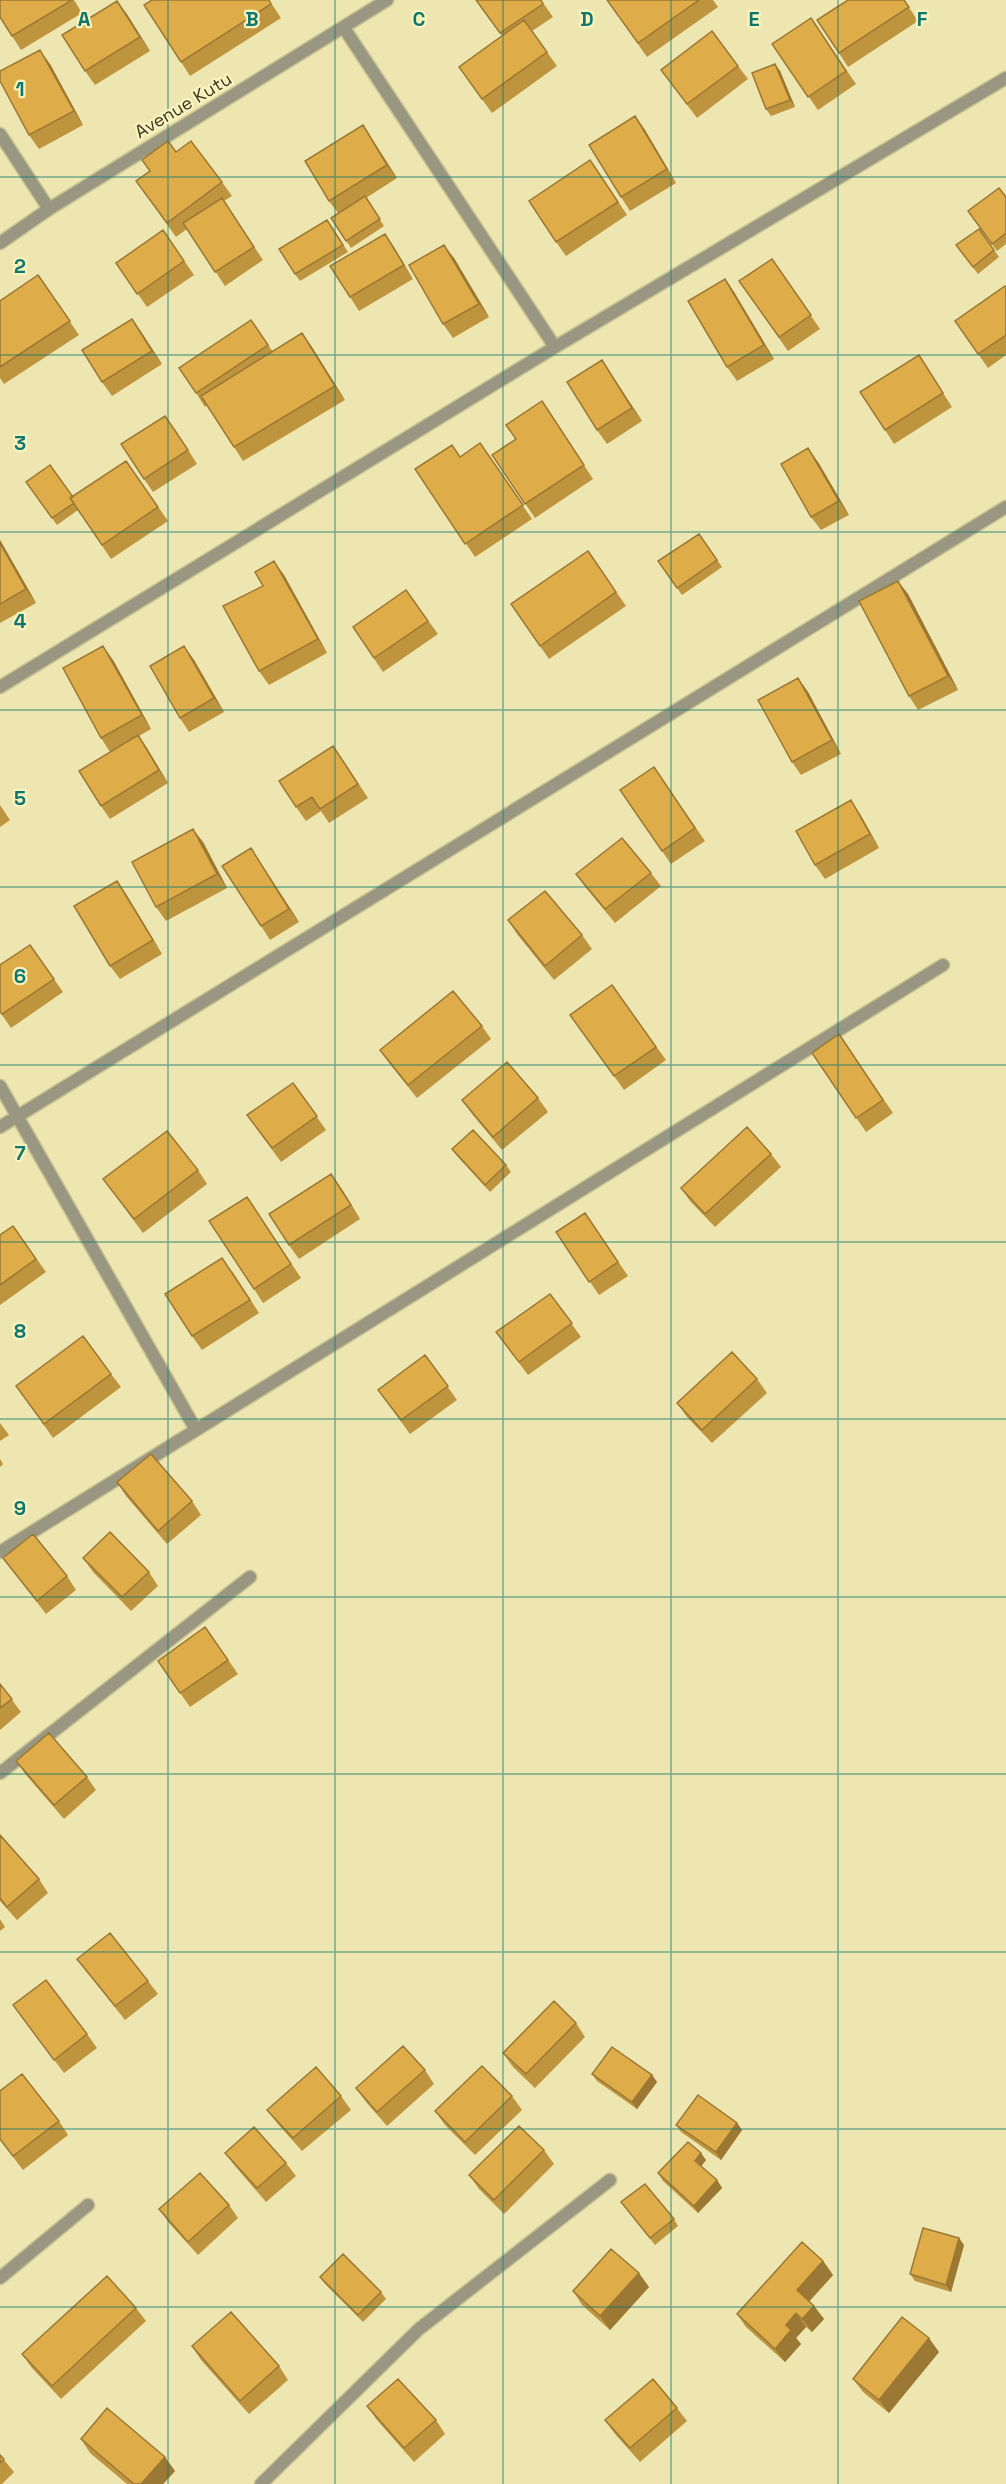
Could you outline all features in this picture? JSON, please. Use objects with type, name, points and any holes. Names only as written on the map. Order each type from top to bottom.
[{"type":"street","name":"Avenue Kutu","points":[[0,243],[49,209],[387,0]]},
{"type":"street","points":[[344,28],[555,347]]},
{"type":"street","points":[[0,687],[555,347],[1006,78]]},
{"type":"street","points":[[0,134],[49,209]]},
{"type":"street","points":[[0,1127],[1006,507]]},
{"type":"street","points":[[0,1552],[943,965]]},
{"type":"street","points":[[0,1086],[196,1430]]},
{"type":"street","points":[[0,1773],[250,1578]]},
{"type":"street","points":[[261,2484],[419,2329],[610,2180]]},
{"type":"street","points":[[0,2278],[87,2205]]},
{"type":"building","points":[[0,0],[72,0],[12,36],[0,17]]},
{"type":"building","points":[[152,0],[269,0],[271,4],[181,62],[144,5]]},
{"type":"building","points":[[476,0],[541,0],[543,4],[500,33]]},
{"type":"building","points":[[607,0],[699,0],[638,43]]},
{"type":"building","points":[[848,0],[904,0],[909,7],[839,53],[817,20]]},
{"type":"building","points":[[117,1],[140,37],[85,71],[62,35]]},
{"type":"building","points":[[811,18],[846,71],[808,97],[772,44]]},
{"type":"building","points":[[524,20],[547,52],[482,99],[459,67]]},
{"type":"building","points":[[712,31],[738,66],[687,104],[661,70]]},
{"type":"building","points":[[40,50],[74,111],[29,135],[0,81],[0,71]]},
{"type":"building","points":[[775,64],[790,100],[766,109],[752,73]]},
{"type":"building","points":[[635,116],[667,169],[621,197],[589,145]]},
{"type":"building","points":[[363,125],[387,165],[329,201],[305,161]]},
{"type":"building","points":[[168,141],[176,152],[191,141],[222,182],[167,223],[136,181],[150,171],[142,160]]},
{"type":"building","points":[[590,160],[618,202],[556,242],[529,201]]},
{"type":"building","points":[[999,188],[1006,197],[1006,233],[992,244],[968,211]]},
{"type":"building","points":[[365,196],[380,219],[346,241],[331,218]]},
{"type":"building","points":[[222,198],[254,247],[215,272],[183,223]]},
{"type":"building","points":[[327,220],[343,245],[295,274],[279,249]]},
{"type":"building","points":[[979,229],[994,250],[973,267],[956,245]]},
{"type":"building","points":[[163,230],[184,261],[137,294],[116,263]]},
{"type":"building","points":[[385,234],[404,265],[350,297],[330,266]]},
{"type":"building","points":[[444,245],[479,304],[443,324],[409,265]]},
{"type":"building","points":[[772,259],[811,315],[779,337],[739,281]]},
{"type":"building","points":[[38,275],[70,321],[0,367],[0,301]]},
{"type":"building","points":[[725,279],[764,345],[727,367],[688,301]]},
{"type":"building","points":[[1005,286],[1006,335],[978,354],[955,321]]},
{"type":"building","points":[[132,319],[152,351],[102,382],[82,350]]},
{"type":"building","points":[[251,320],[268,345],[196,393],[179,368]]},
{"type":"building","points":[[302,333],[335,386],[234,447],[201,396]]},
{"type":"building","points":[[919,355],[943,393],[885,430],[860,392]]},
{"type":"building","points":[[602,360],[632,408],[597,430],[567,382]]},
{"type":"building","points":[[542,401],[584,465],[525,504],[492,455],[516,439],[506,425]]},
{"type":"building","points":[[165,416],[188,450],[144,479],[121,444]]},
{"type":"building","points":[[480,443],[523,505],[465,544],[415,469],[452,445],[460,457]]},
{"type":"building","points":[[808,448],[839,501],[811,517],[781,464]]},
{"type":"building","points":[[126,461],[158,507],[102,545],[70,498]]},
{"type":"building","points":[[50,465],[73,497],[70,498],[74,503],[52,518],[26,482]]},
{"type":"building","points":[[699,534],[717,560],[677,588],[658,561]]},
{"type":"building","points":[[0,543],[26,589],[0,604]]},
{"type":"building","points":[[588,551],[616,592],[540,646],[511,604]]},
{"type":"building","points":[[274,561],[318,639],[259,671],[223,606],[263,586],[255,572]]},
{"type":"building","points":[[898,581],[948,676],[909,696],[859,601]]},
{"type":"building","points":[[406,590],[428,621],[374,658],[353,627]]},
{"type":"building","points":[[103,646],[142,715],[101,738],[63,668]]},
{"type":"building","points":[[184,646],[214,698],[180,718],[150,666]]},
{"type":"building","points":[[798,678],[832,740],[792,762],[758,700]]},
{"type":"building","points":[[138,735],[159,770],[101,806],[79,771]]},
{"type":"building","points":[[333,746],[358,784],[320,809],[312,797],[296,807],[279,781]]},
{"type":"building","points":[[654,767],[695,828],[662,851],[620,790]]},
{"type":"building","points":[[851,800],[870,834],[815,865],[796,831]]},
{"type":"building","points":[[193,829],[217,874],[156,907],[132,862]]},
{"type":"building","points":[[622,838],[651,873],[605,909],[576,874]]},
{"type":"building","points":[[251,848],[289,909],[261,926],[222,866]]},
{"type":"building","points":[[117,881],[153,940],[110,966],[74,906]]},
{"type":"building","points":[[545,891],[582,935],[545,966],[508,920]]},
{"type":"building","points":[[30,945],[54,979],[2,1014],[0,1012],[0,965]]},
{"type":"building","points":[[612,985],[656,1047],[614,1076],[570,1015]]},
{"type":"building","points":[[453,991],[482,1026],[408,1085],[380,1050]]},
{"type":"building","points":[[839,1034],[883,1100],[856,1118],[812,1053]]},
{"type":"building","points":[[507,1062],[538,1098],[493,1137],[462,1100]]},
{"type":"building","points":[[293,1083],[317,1116],[272,1148],[247,1115]]},
{"type":"building","points":[[747,1127],[771,1154],[705,1214],[681,1188]]},
{"type":"building","points":[[473,1130],[506,1165],[485,1185],[452,1149]]},
{"type":"building","points":[[167,1131],[198,1170],[134,1219],[103,1179]]},
{"type":"building","points":[[331,1174],[351,1205],[289,1245],[269,1214]]},
{"type":"building","points":[[247,1197],[291,1264],[254,1289],[209,1221]]},
{"type":"building","points":[[585,1213],[618,1262],[589,1282],[556,1232]]},
{"type":"building","points":[[13,1226],[36,1259],[0,1285],[0,1235]]},
{"type":"building","points":[[222,1258],[250,1300],[192,1336],[165,1294]]},
{"type":"building","points":[[550,1294],[572,1323],[519,1362],[496,1332]]},
{"type":"building","points":[[83,1336],[111,1374],[44,1424],[16,1386]]},
{"type":"building","points":[[732,1352],[757,1379],[702,1430],[677,1403]]},
{"type":"building","points":[[425,1355],[448,1386],[401,1420],[378,1390]]},
{"type":"building","points":[[151,1454],[192,1501],[158,1531],[117,1482]]},
{"type":"building","points":[[110,1532],[149,1572],[122,1597],[83,1558]]},
{"type":"building","points":[[33,1534],[67,1576],[37,1601],[3,1558]]},
{"type":"building","points":[[205,1627],[228,1660],[180,1693],[158,1661]]},
{"type":"building","points":[[0,1684],[12,1699],[0,1708]]},
{"type":"building","points":[[49,1733],[87,1777],[54,1805],[16,1761]]},
{"type":"building","points":[[0,1835],[39,1879],[7,1907],[0,1898]]},
{"type":"building","points":[[110,1933],[148,1981],[115,2006],[77,1959]]},
{"type":"building","points":[[46,1980],[87,2034],[54,2060],[13,2005]]},
{"type":"building","points":[[554,2001],[576,2023],[526,2074],[503,2053]]},
{"type":"building","points":[[403,2046],[425,2070],[377,2112],[356,2088]]},
{"type":"building","points":[[612,2047],[652,2075],[632,2102],[592,2074]]},
{"type":"building","points":[[482,2066],[512,2096],[465,2142],[435,2111]]},
{"type":"building","points":[[316,2067],[341,2096],[293,2138],[267,2110]]},
{"type":"building","points":[[22,2074],[59,2121],[13,2156],[0,2139],[0,2091]]},
{"type":"building","points":[[698,2095],[737,2123],[716,2152],[676,2125]]},
{"type":"building","points":[[519,2126],[544,2150],[494,2200],[469,2175]]},
{"type":"building","points":[[254,2127],[286,2163],[257,2188],[225,2153]]},
{"type":"building","points":[[688,2142],[701,2153],[695,2161],[717,2180],[694,2206],[658,2173]]},
{"type":"building","points":[[200,2173],[229,2205],[188,2242],[159,2209]]},
{"type":"building","points":[[645,2184],[674,2219],[650,2238],[621,2202]]},
{"type":"building","points":[[923,2228],[959,2238],[946,2285],[910,2274]]},
{"type":"building","points":[[802,2242],[823,2261],[797,2290],[814,2306],[802,2319],[796,2313],[786,2325],[791,2330],[775,2349],[737,2314]]},
{"type":"building","points":[[611,2249],[639,2273],[600,2316],[573,2291]]},
{"type":"building","points":[[343,2254],[381,2292],[358,2315],[320,2277]]},
{"type":"building","points":[[107,2276],[136,2308],[52,2386],[22,2354]]},
{"type":"building","points":[[231,2312],[279,2366],[240,2401],[192,2346]]},
{"type":"building","points":[[902,2317],[929,2338],[879,2400],[853,2379]]},
{"type":"building","points":[[398,2379],[436,2420],[404,2448],[367,2406]]},
{"type":"building","points":[[653,2379],[677,2408],[630,2448],[605,2420]]},
{"type":"building","points":[[107,2408],[165,2457],[141,2484],[134,2484],[81,2439]]}]
